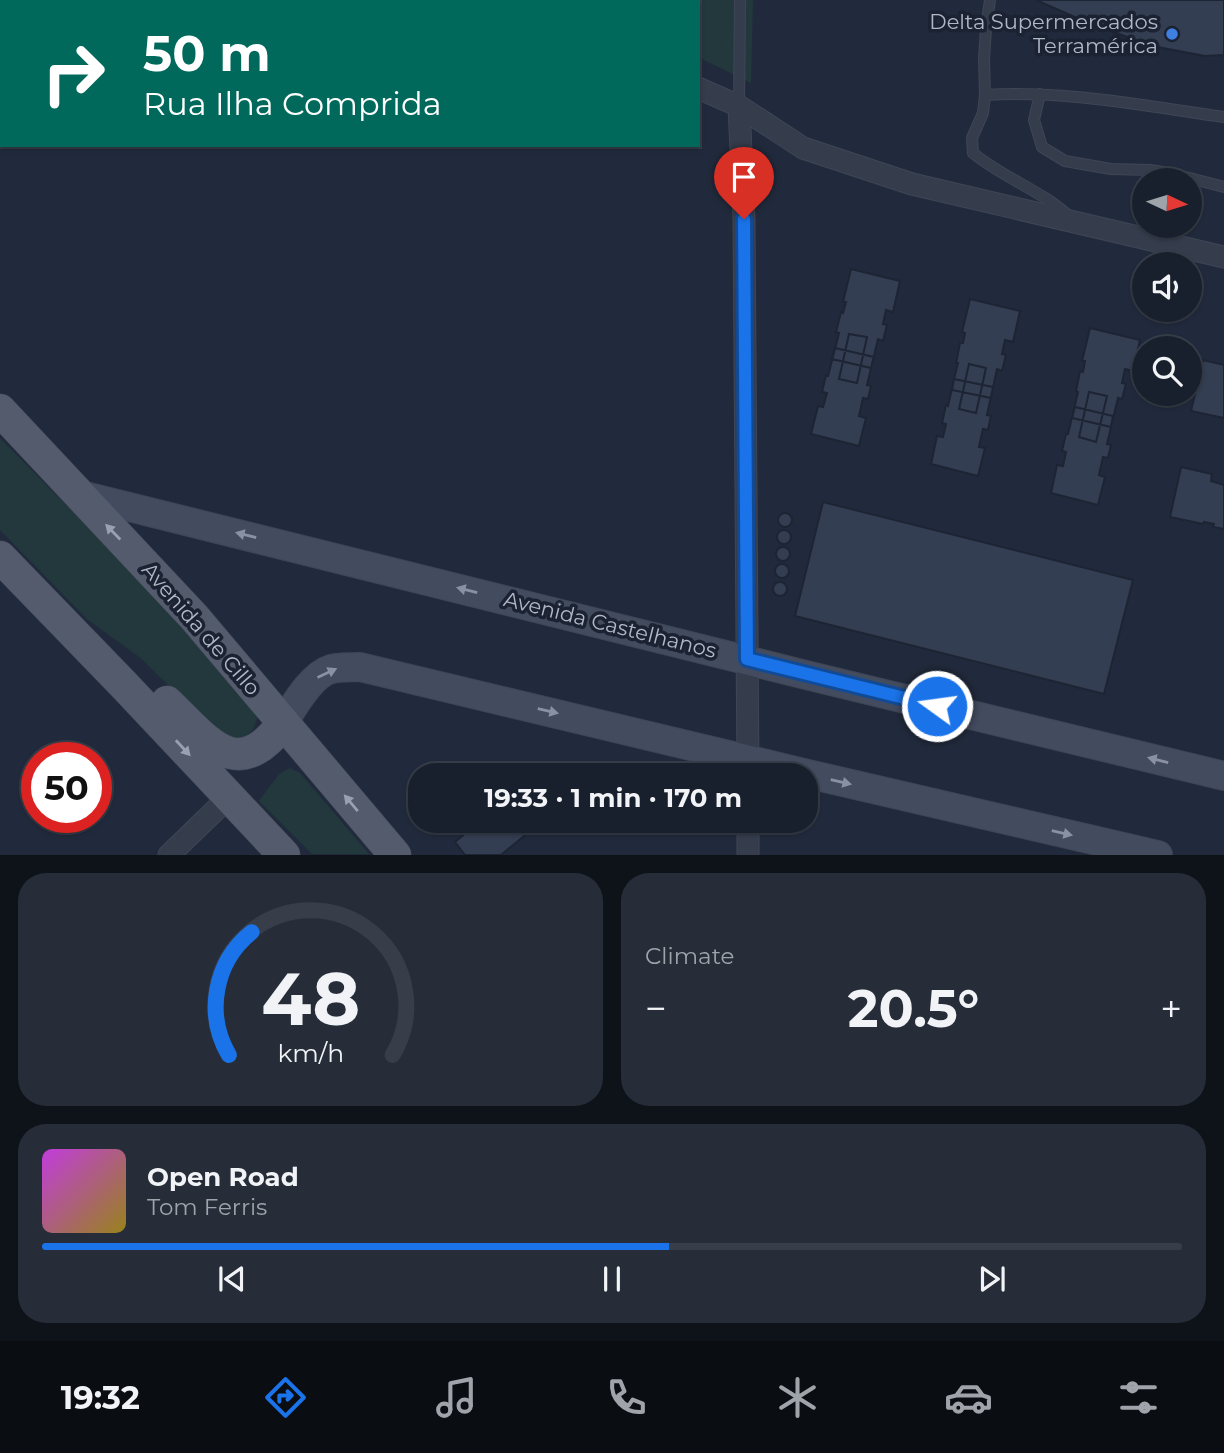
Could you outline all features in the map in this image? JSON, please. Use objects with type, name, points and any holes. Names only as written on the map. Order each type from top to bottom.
[{"type":"main road","name":"Avenida de Cillo","points":[[0,410],[194,617],[277,731],[395,855]]},
{"type":"main road","points":[[0,429],[77,494]]},
{"type":"main road","name":"Avenida Castelhanos","points":[[77,494],[1224,776]]},
{"type":"main road","points":[[0,557],[284,855]]},
{"type":"main road","points":[[66,625],[125,666],[216,748],[237,754],[247,753],[259,749],[277,731]]},
{"type":"main road","points":[[229,797],[301,695],[317,677],[330,670],[360,667],[732,763]]},
{"type":"main road","points":[[818,776],[1158,855]]},
{"type":"street","points":[[700,89],[739,106],[803,148],[912,184],[1224,257]]},
{"type":"street","points":[[739,106],[744,219],[748,763]]},
{"type":"street","points":[[169,855],[229,797]]},
{"type":"street","points":[[748,833],[748,855]]},
{"type":"lane","points":[[739,106],[740,0]]},
{"type":"lane","points":[[990,0],[984,60],[985,95],[983,113],[972,138],[973,153],[986,164],[1060,208],[1076,223]]},
{"type":"lane","points":[[1040,94],[1034,120],[1042,147],[1065,161],[1111,169],[1160,172],[1224,187]]},
{"type":"lane","points":[[985,95],[1065,95],[1224,117]]},
{"type":"green space","points":[[700,0],[753,0],[751,83],[700,58]]},
{"type":"green space","points":[[0,438],[67,506],[87,518],[259,713],[253,730],[242,740],[230,740],[142,659],[87,619],[0,530]]},
{"type":"green space","points":[[290,768],[300,773],[369,854],[312,854],[259,801],[279,774]]},
{"type":"building","name":"Delta Supermercados Terramérica","points":[[1036,0],[1224,0],[1224,55],[1205,56],[1152,46]]},
{"type":"building","points":[[851,269],[900,281],[893,312],[886,310],[883,324],[887,325],[883,341],[878,339],[867,385],[871,386],[868,399],[863,398],[859,416],[866,418],[859,446],[811,434],[818,406],[823,407],[827,393],[822,392],[839,333],[836,332],[846,302],[843,302]]},
{"type":"building","points":[[970,299],[1020,311],[1013,342],[1005,340],[1002,354],[1006,355],[1002,371],[997,369],[987,415],[991,416],[988,430],[983,429],[979,447],[985,448],[978,476],[931,464],[937,436],[943,437],[946,424],[942,423],[958,363],[960,343],[963,343],[965,333],[962,332]]},
{"type":"building","points":[[1090,328],[1132,338],[1132,371],[1125,369],[1122,383],[1126,384],[1122,399],[1118,398],[1107,444],[1111,445],[1108,458],[1103,457],[1099,475],[1105,477],[1098,505],[1051,493],[1057,465],[1063,466],[1066,452],[1062,451],[1078,392],[1080,371],[1083,372],[1085,361],[1082,361]]},
{"type":"building","points":[[849,334],[867,337],[857,383],[839,379]]},
{"type":"building","points":[[835,348],[874,357],[871,368],[832,359]]},
{"type":"building","points":[[1203,360],[1224,365],[1224,418],[1191,411],[1192,406],[1202,406]]},
{"type":"building","points":[[969,364],[986,368],[976,413],[959,409]]},
{"type":"building","points":[[954,379],[993,387],[991,398],[952,390]]},
{"type":"building","points":[[1089,392],[1107,396],[1096,442],[1079,437]]},
{"type":"building","points":[[1075,407],[1113,416],[1111,427],[1072,418]]},
{"type":"building","points":[[1181,467],[1212,474],[1211,481],[1224,485],[1224,529],[1213,527],[1214,524],[1170,517]]},
{"type":"building","points":[[823,502],[1133,580],[1104,694],[795,616]]},
{"type":"building","points":[[785,513],[790,515],[790,525],[785,527],[780,525],[778,520],[780,515]]},
{"type":"building","points":[[784,530],[789,532],[789,542],[784,544],[779,542],[777,537],[779,532]]},
{"type":"building","points":[[783,547],[788,549],[788,559],[783,561],[778,559],[776,554],[778,549]]},
{"type":"building","points":[[782,564],[787,566],[787,576],[782,578],[777,576],[775,571],[777,566]]},
{"type":"building","points":[[780,582],[785,584],[785,594],[780,596],[775,594],[773,589],[775,584]]},
{"type":"building","points":[[466,833],[528,833],[501,855],[465,855],[455,842]]},
{"type":"place","name":"Delta Supermercados Terramérica","points":[[1172,34]]},
{"type":"route","points":[[744,219],[747,659],[937,706]]}]
